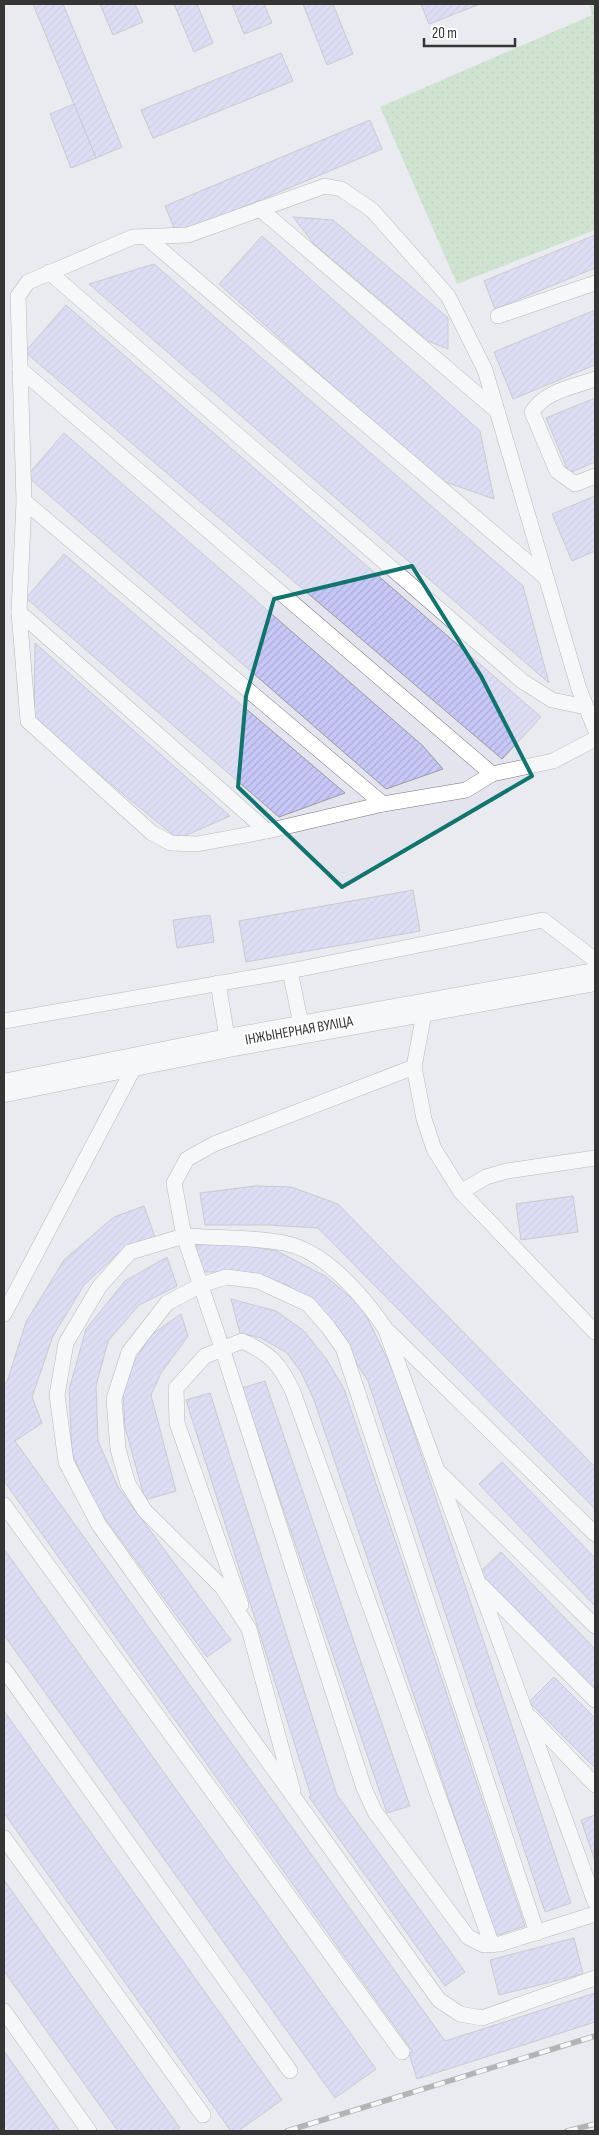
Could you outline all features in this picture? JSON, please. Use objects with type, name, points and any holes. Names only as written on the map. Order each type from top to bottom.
[{"type":"street","name":"ІНЖЫНЕРНАЯ ВУЛІЦА","points":[[4,1088],[228,1042],[595,977]]},
{"type":"lane","points":[[595,729],[586,707],[545,577],[485,370],[448,296],[372,210],[341,190],[325,186],[188,235],[133,237],[28,282],[18,296],[24,501],[20,612],[28,721],[152,833],[171,843],[197,844],[267,831],[383,804],[466,790],[492,774],[553,761],[595,739]]},
{"type":"lane","points":[[260,209],[497,411]]},
{"type":"lane","points":[[146,237],[545,577]]},
{"type":"lane","points":[[49,272],[522,681],[552,700],[586,707]]},
{"type":"lane","points":[[498,316],[595,283]]},
{"type":"lane","points":[[20,369],[492,774]]},
{"type":"lane","points":[[595,379],[548,396],[538,402],[532,412],[557,471],[575,484],[595,476]]},
{"type":"lane","points":[[24,501],[383,804]]},
{"type":"lane","points":[[20,612],[267,831]]},
{"type":"lane","points":[[4,1021],[290,971],[543,920],[595,960]]},
{"type":"lane","points":[[290,971],[302,1029]]},
{"type":"lane","points":[[218,984],[228,1042]]},
{"type":"lane","points":[[425,1008],[414,1067],[424,1119],[434,1149],[461,1192],[595,1332]]},
{"type":"lane","points":[[4,1314],[138,1060]]},
{"type":"lane","points":[[414,1067],[214,1144],[188,1159],[174,1183],[184,1236],[364,1788],[376,1812],[468,1937],[484,1945],[492,1945],[537,1933],[595,1914]]},
{"type":"lane","points":[[461,1192],[486,1177],[507,1171],[595,1158]]},
{"type":"lane","points":[[595,1534],[385,1328],[362,1295],[319,1258],[285,1243],[184,1236],[130,1252],[99,1287],[66,1343],[57,1395],[66,1462],[99,1525],[439,2000],[460,2014],[482,2018],[595,1978]]},
{"type":"lane","points":[[250,1629],[222,1587],[145,1511],[128,1484],[118,1449],[114,1399],[129,1352],[166,1303],[201,1285],[226,1278],[258,1280],[308,1304],[343,1348],[537,1933]]},
{"type":"lane","points":[[385,1328],[595,1902]]},
{"type":"lane","points":[[296,1801],[250,1629],[177,1423],[176,1388],[205,1356],[242,1341],[266,1352],[283,1369],[293,1392],[492,1945]]},
{"type":"lane","points":[[437,1470],[595,1626]]},
{"type":"lane","points":[[4,1506],[402,2052]]},
{"type":"lane","points":[[478,1582],[595,1700]]},
{"type":"lane","points":[[4,1669],[290,2071]]},
{"type":"lane","points":[[526,1713],[595,1785]]},
{"type":"lane","points":[[4,1838],[203,2115]]},
{"type":"lane","points":[[4,2011],[89,2131]]},
{"type":"highlighted area","points":[[412,566],[481,676],[532,776],[342,887],[238,787],[246,696],[274,599]]},
{"type":"shaded area","points":[[4,4],[595,4],[595,2131],[4,2131]]},
{"type":"green space","points":[[589,4],[595,4],[595,230],[457,284],[380,107],[592,15]]},
{"type":"building","points":[[33,4],[63,4],[122,147],[96,158]]},
{"type":"building","points":[[100,4],[135,4],[143,22],[113,35]]},
{"type":"building","points":[[174,4],[197,4],[213,43],[194,52]]},
{"type":"building","points":[[232,4],[264,4],[272,23],[244,34]]},
{"type":"building","points":[[303,4],[333,4],[353,54],[327,65]]},
{"type":"building","points":[[421,4],[480,4],[429,24]]},
{"type":"building","points":[[281,53],[293,81],[153,138],[141,110]]},
{"type":"building","points":[[74,104],[96,158],[71,168],[50,114]]},
{"type":"building","points":[[370,120],[382,149],[177,235],[165,206]]},
{"type":"building","points":[[293,217],[333,220],[448,318],[448,349],[428,341],[314,244]]},
{"type":"building","points":[[595,235],[595,268],[495,309],[484,281]]},
{"type":"building","points":[[262,236],[480,431],[494,499],[437,479],[219,284]]},
{"type":"building","points":[[154,264],[523,586],[549,683],[89,284]]},
{"type":"building","points":[[66,305],[541,717],[502,759],[25,352]]},
{"type":"building","points":[[595,310],[595,365],[513,399],[494,352]]},
{"type":"building","points":[[595,398],[595,462],[569,473],[546,418]]},
{"type":"building","points":[[64,433],[423,746],[443,769],[386,789],[27,476]]},
{"type":"building","points":[[595,496],[595,551],[572,561],[552,514]]},
{"type":"building","points":[[64,554],[345,793],[279,817],[26,598]]},
{"type":"building","points":[[35,643],[230,816],[178,839],[34,721]]},
{"type":"building","points":[[413,890],[420,931],[246,962],[239,921]]},
{"type":"building","points":[[210,915],[214,942],[177,948],[173,920]]},
{"type":"building","points":[[255,1186],[291,1187],[338,1204],[595,1467],[595,1509],[318,1228],[269,1225],[205,1225],[200,1193]]},
{"type":"building","points":[[573,1196],[578,1232],[521,1240],[516,1204]]},
{"type":"building","points":[[144,1206],[155,1237],[124,1248],[84,1285],[53,1336],[32,1397],[42,1423],[15,1441],[445,2041],[595,1993],[595,2022],[417,2079],[409,2053],[413,2052],[4,1481],[4,1384],[7,1382],[26,1322],[64,1260],[114,1217]]},
{"type":"building","points":[[236,1244],[277,1251],[325,1276],[362,1307],[394,1373],[571,1903],[545,1912],[368,1381],[330,1322],[288,1285],[230,1272],[201,1272],[196,1245]]},
{"type":"building","points":[[167,1257],[177,1286],[139,1305],[108,1341],[96,1386],[98,1441],[118,1487],[231,1640],[207,1657],[95,1505],[72,1453],[69,1390],[86,1329],[125,1281]]},
{"type":"building","points":[[231,1299],[276,1311],[304,1331],[327,1360],[344,1389],[525,1926],[495,1936],[314,1400],[301,1372],[287,1353],[261,1338],[240,1333]]},
{"type":"building","points":[[181,1314],[188,1336],[161,1373],[151,1395],[176,1491],[145,1500],[125,1427],[123,1393],[133,1364],[151,1335]]},
{"type":"building","points":[[265,1381],[410,1806],[387,1813],[242,1388]]},
{"type":"building","points":[[210,1393],[337,1795],[465,1972],[445,1986],[309,1797],[311,1796],[186,1400]]},
{"type":"building","points":[[502,1462],[595,1558],[595,1606],[479,1484]]},
{"type":"building","points":[[4,1549],[376,2069],[335,2098],[4,1635]]},
{"type":"building","points":[[501,1552],[595,1649],[595,1693],[479,1573]]},
{"type":"building","points":[[554,1677],[595,1718],[595,1768],[529,1702]]},
{"type":"building","points":[[4,1711],[282,2100],[238,2131],[231,2131],[4,1813]]},
{"type":"building","points":[[595,1815],[595,1861],[581,1820]]},
{"type":"building","points":[[4,1880],[180,2128],[175,2131],[118,2131],[4,1971]]},
{"type":"building","points":[[574,1938],[583,1974],[499,1995],[490,1960]]},
{"type":"building","points":[[4,2051],[60,2131],[4,2131]]},
{"type":"railway","points":[[287,2131],[595,2036]]},
{"type":"railway","points":[[567,2131],[595,2124]]}]
